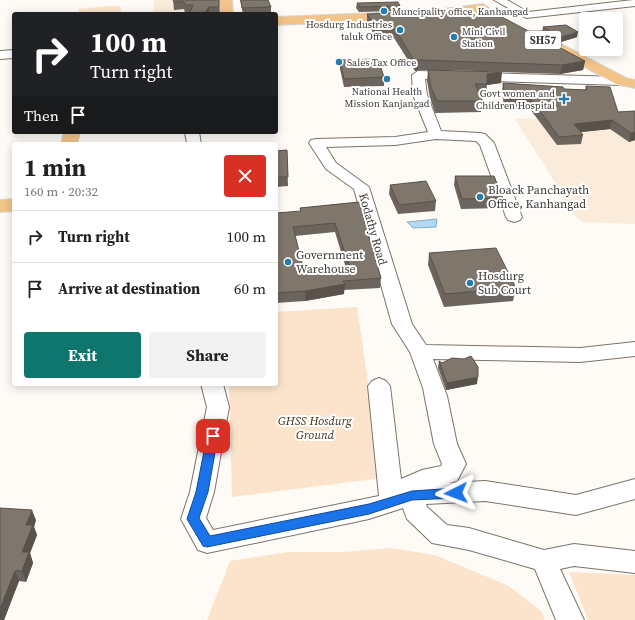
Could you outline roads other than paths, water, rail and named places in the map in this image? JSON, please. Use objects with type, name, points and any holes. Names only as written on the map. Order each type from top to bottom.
[{"type":"main road","points":[[226,0],[227,12]]},
{"type":"main road","points":[[278,21],[439,14],[486,14],[465,0]]},
{"type":"main road","name":"SH57","points":[[545,41],[628,82]]},
{"type":"main road","points":[[0,206],[12,205]]},
{"type":"street","points":[[499,0],[526,15],[635,3]]},
{"type":"street","points":[[591,7],[594,12]]},
{"type":"street","points":[[0,55],[12,54]]},
{"type":"street","points":[[514,217],[487,143],[480,137],[436,134],[420,95],[418,76],[628,82]]},
{"type":"street","name":"Kodathy Road","points":[[420,352],[402,324],[361,187],[331,166],[316,143],[395,140],[436,134]]},
{"type":"street","points":[[402,498],[410,485],[422,479],[449,474],[454,464],[446,450],[440,411],[431,378],[420,352],[580,355],[635,348]]},
{"type":"street","points":[[213,386],[218,407],[202,492],[193,519],[207,542],[369,509],[402,498],[485,491],[576,505],[635,489]]},
{"type":"street","points":[[379,386],[402,498],[441,535],[469,539],[544,561],[574,555],[635,562]]},
{"type":"street","points":[[544,561],[570,620]]},
{"type":"water","points":[[437,219],[436,227],[413,228],[407,222]]},
{"type":"place","name":"Muncipality office, Kanhangad","points":[[384,11]]},
{"type":"place","name":"Hosdurg Industries taluk Office","points":[[400,30]]},
{"type":"place","name":"Mini Civil Station","points":[[454,37]]},
{"type":"place","name":"Sales Tax Office","points":[[339,62]]},
{"type":"place","name":"National Health Mission Kanjangad","points":[[387,79]]},
{"type":"place","name":"Govt women and Children Hospital","points":[[564,99]]},
{"type":"place","name":"Bloack Panchayath Office, Kanhangad","points":[[480,197]]},
{"type":"place","name":"Government Warehouse","points":[[288,262]]},
{"type":"place","name":"Hosdurg Sub Court","points":[[470,283]]},
{"type":"park label","name":"GHSS Hosdurg Ground","points":[[315,428]]}]
